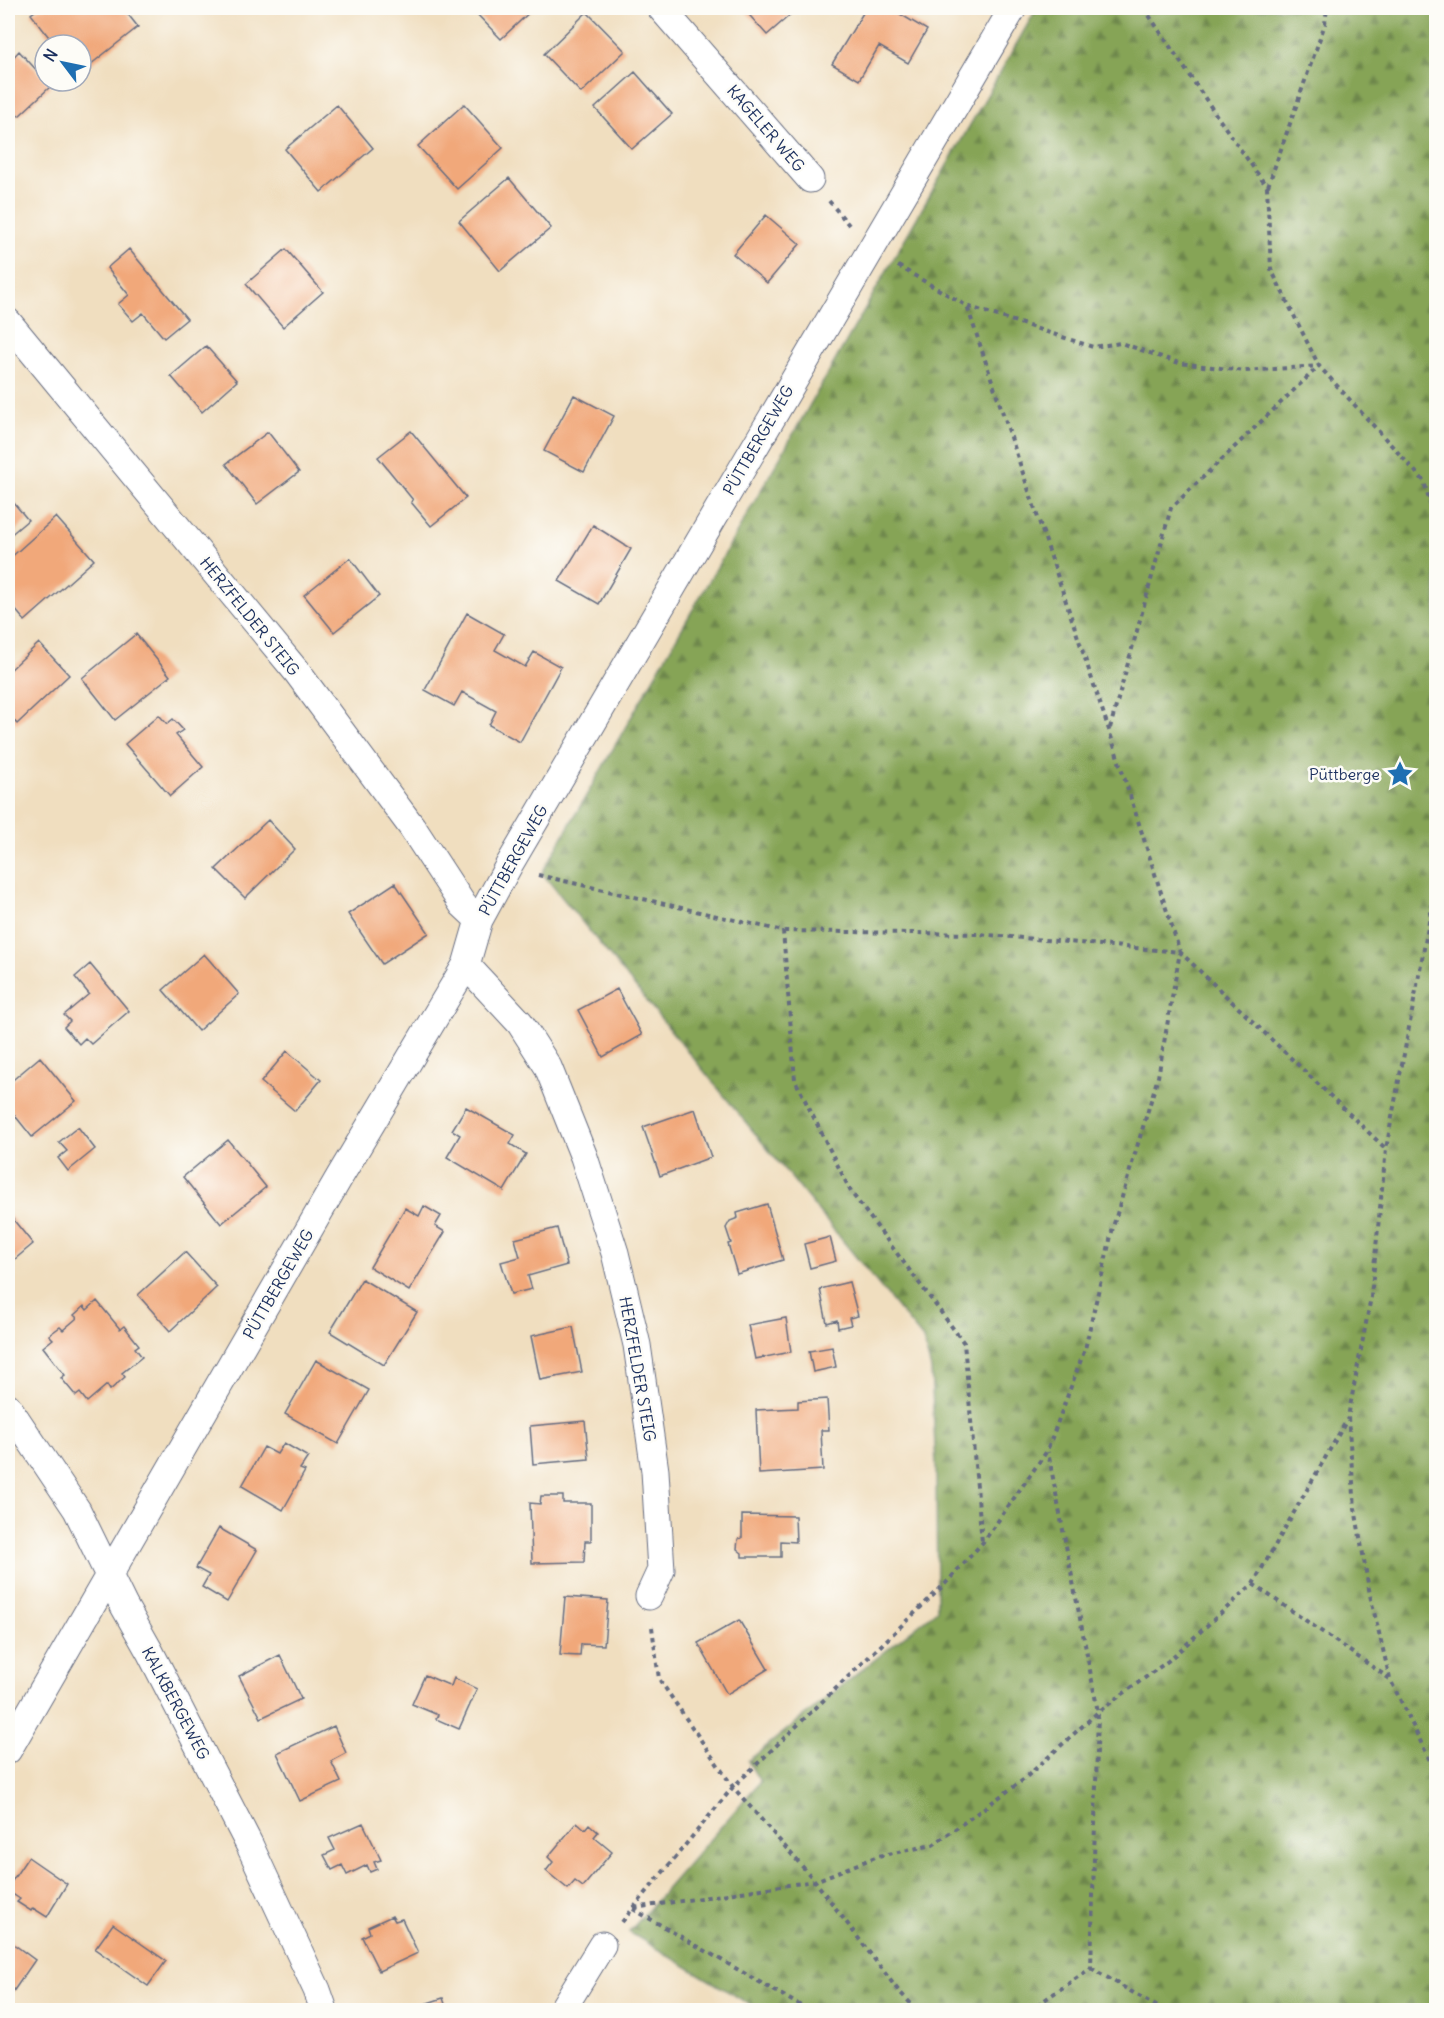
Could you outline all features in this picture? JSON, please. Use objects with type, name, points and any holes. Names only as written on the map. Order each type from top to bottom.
[{"type":"street","name":"KAGELER WEG","points":[[662,8],[810,179]]},
{"type":"street","name":"PÜTTBERGEWEG","points":[[8,1750],[340,1176],[466,965],[479,920],[509,865],[1013,8]]},
{"type":"street","name":"HERZFELDER STEIG","points":[[8,322],[297,672],[412,827],[463,905],[479,920]]},
{"type":"street","name":"HERZFELDER STEIG","points":[[466,965],[520,1023],[548,1068],[584,1158],[615,1253],[637,1345],[656,1481],[661,1570],[649,1596]]},
{"type":"street","name":"KALKBERGEWEG","points":[[8,1407],[77,1510],[249,1844],[317,1990],[324,2010]]},
{"type":"street","points":[[562,2010],[602,1946]]},
{"type":"path","points":[[1144,8],[1267,187]]},
{"type":"path","points":[[1327,8],[1325,24],[1267,187],[1271,269],[1319,366],[1424,481],[1437,527]]},
{"type":"path","name":"KAGELER WEG","points":[[810,179],[870,249],[967,306],[1094,347],[1121,343],[1179,363],[1245,371],[1319,366]]},
{"type":"path","points":[[602,1946],[733,1787],[945,1584],[982,1542],[1047,1451],[1085,1349],[1113,1227],[1158,1077],[1180,952],[1109,730],[967,306]]},
{"type":"path","points":[[1109,730],[1171,508],[1319,366]]},
{"type":"path","points":[[509,865],[525,872],[783,931],[978,934],[1180,952],[1386,1149]]},
{"type":"path","points":[[1437,885],[1386,1149],[1371,1297],[1348,1417],[1355,1508],[1370,1595],[1390,1679],[1437,1773]]},
{"type":"path","points":[[783,931],[795,1080],[851,1192],[964,1343],[982,1542]]},
{"type":"path","points":[[633,1908],[815,1881],[878,1856],[933,1845],[1023,1780],[1098,1712],[1168,1661],[1253,1584],[1348,1417]]},
{"type":"path","points":[[1047,1451],[1098,1712],[1091,1968]]},
{"type":"path","points":[[1253,1584],[1390,1679]]},
{"type":"path","points":[[649,1596],[659,1679],[733,1787],[815,1881],[897,1989],[917,2010]]},
{"type":"path","points":[[633,1908],[808,2010]]},
{"type":"path","points":[[1030,2010],[1091,1968]]},
{"type":"path","points":[[1091,1968],[1163,2010]]},
{"type":"green space","name":"Püttberge","points":[[1037,8],[1436,8],[1436,2010],[759,2010],[629,1932],[760,1782],[748,1761],[937,1610],[936,1465],[931,1369],[923,1339],[542,873]]},
{"type":"building","points":[[39,8],[123,8],[138,27],[93,63],[93,33],[46,33],[31,14]]},
{"type":"building","points":[[471,8],[534,8],[501,39]]},
{"type":"building","points":[[743,8],[798,8],[767,35]]},
{"type":"building","points":[[866,8],[890,8],[927,30],[908,63],[879,46],[859,80],[832,64]]},
{"type":"building","points":[[587,12],[625,51],[581,93],[544,54]]},
{"type":"building","points":[[19,51],[33,66],[33,93],[44,93],[19,116],[8,105],[8,63]]},
{"type":"building","points":[[635,72],[672,114],[632,149],[595,108]]},
{"type":"building","points":[[464,104],[503,148],[457,189],[418,146]]},
{"type":"building","points":[[337,105],[373,148],[321,192],[285,149]]},
{"type":"building","points":[[509,178],[551,228],[500,271],[459,221]]},
{"type":"building","points":[[766,215],[800,244],[767,283],[733,254]]},
{"type":"building","points":[[129,249],[187,319],[164,338],[143,313],[133,321],[118,304],[129,295],[107,268]]},
{"type":"building","points":[[286,249],[323,292],[283,327],[246,284]]},
{"type":"building","points":[[206,346],[237,381],[202,412],[171,376]]},
{"type":"building","points":[[574,395],[614,416],[584,472],[544,451]]},
{"type":"building","points":[[411,431],[466,498],[431,526],[378,457]]},
{"type":"building","points":[[268,432],[299,472],[257,504],[226,464]]},
{"type":"building","points":[[8,496],[28,520],[8,537]]},
{"type":"building","points":[[56,517],[94,560],[25,621],[8,601],[8,560]]},
{"type":"building","points":[[593,525],[631,549],[599,604],[559,581]]},
{"type":"building","points":[[350,558],[379,596],[334,632],[304,595]]},
{"type":"building","points":[[467,613],[504,634],[495,650],[525,667],[534,652],[561,667],[520,742],[489,725],[496,711],[462,692],[454,706],[425,690]]},
{"type":"building","points":[[136,634],[170,676],[115,720],[82,678]]},
{"type":"building","points":[[39,643],[69,675],[17,724],[8,714],[8,672]]},
{"type":"building","points":[[159,715],[167,724],[173,719],[183,730],[176,735],[203,767],[170,796],[125,744]]},
{"type":"building","points":[[268,820],[295,849],[245,898],[216,869]]},
{"type":"building","points":[[395,883],[429,933],[382,964],[348,914]]},
{"type":"building","points":[[204,954],[239,994],[198,1031],[163,990]]},
{"type":"building","points":[[90,964],[129,1011],[91,1044],[85,1038],[79,1044],[64,1027],[70,1021],[64,1015],[89,994],[75,977]]},
{"type":"building","points":[[617,989],[642,1035],[603,1057],[578,1010]]},
{"type":"building","points":[[287,1051],[321,1080],[295,1111],[261,1082]]},
{"type":"building","points":[[40,1057],[76,1101],[32,1137],[8,1107],[8,1084]]},
{"type":"building","points":[[466,1107],[515,1135],[510,1144],[526,1154],[504,1191],[447,1157],[460,1135],[452,1130]]},
{"type":"building","points":[[695,1109],[711,1157],[660,1176],[643,1127]]},
{"type":"building","points":[[78,1127],[95,1149],[68,1171],[58,1158],[67,1151],[59,1142]]},
{"type":"building","points":[[228,1140],[266,1187],[221,1224],[183,1177]]},
{"type":"building","points":[[767,1204],[783,1260],[737,1274],[726,1228],[730,1221],[738,1218],[737,1213]]},
{"type":"building","points":[[424,1206],[441,1216],[435,1226],[445,1232],[409,1291],[370,1267],[405,1208],[419,1216]]},
{"type":"building","points":[[8,1213],[33,1244],[8,1265]]},
{"type":"building","points":[[557,1228],[567,1265],[528,1276],[532,1289],[511,1294],[501,1262],[520,1257],[515,1239]]},
{"type":"building","points":[[830,1237],[836,1261],[810,1268],[804,1244]]},
{"type":"building","points":[[185,1252],[217,1287],[170,1331],[138,1295]]},
{"type":"building","points":[[362,1279],[417,1312],[384,1365],[330,1332]]},
{"type":"building","points":[[849,1282],[858,1316],[849,1318],[851,1325],[838,1328],[837,1320],[827,1323],[820,1289]]},
{"type":"building","points":[[97,1301],[120,1329],[124,1326],[139,1345],[135,1348],[142,1357],[122,1373],[125,1377],[110,1390],[107,1385],[87,1402],[80,1393],[76,1396],[61,1378],[65,1375],[43,1347],[53,1339],[49,1335],[60,1327],[63,1330],[77,1318],[74,1315],[84,1306],[87,1310]]},
{"type":"building","points":[[786,1318],[791,1352],[755,1359],[748,1325]]},
{"type":"building","points":[[573,1327],[582,1372],[540,1380],[531,1336]]},
{"type":"building","points":[[832,1347],[836,1367],[813,1372],[809,1351]]},
{"type":"building","points":[[316,1360],[369,1390],[338,1444],[285,1414]]},
{"type":"building","points":[[827,1399],[829,1430],[821,1430],[823,1470],[759,1474],[756,1410],[798,1408],[798,1401]]},
{"type":"building","points":[[585,1421],[589,1459],[533,1464],[530,1426]]},
{"type":"building","points":[[284,1443],[308,1457],[300,1469],[305,1471],[283,1510],[242,1486],[264,1447],[277,1454]]},
{"type":"building","points":[[541,1496],[563,1496],[563,1503],[591,1503],[591,1541],[585,1541],[584,1562],[532,1563],[530,1503],[540,1504]]},
{"type":"building","points":[[742,1515],[795,1516],[796,1542],[781,1541],[781,1557],[742,1557],[742,1553],[737,1549],[738,1539],[742,1538]]},
{"type":"building","points":[[219,1528],[257,1550],[227,1602],[202,1587],[209,1575],[196,1568]]},
{"type":"building","points":[[565,1597],[608,1600],[604,1645],[581,1644],[580,1656],[560,1655]]},
{"type":"building","points":[[739,1620],[768,1669],[727,1694],[698,1643]]},
{"type":"building","points":[[280,1655],[301,1699],[261,1718],[239,1676]]},
{"type":"building","points":[[425,1675],[451,1686],[454,1678],[477,1689],[459,1729],[436,1719],[438,1715],[412,1704]]},
{"type":"building","points":[[334,1726],[346,1753],[331,1761],[341,1782],[300,1801],[277,1753]]},
{"type":"building","points":[[577,1822],[585,1829],[589,1824],[598,1832],[594,1837],[612,1852],[583,1887],[575,1881],[568,1889],[546,1871],[553,1862],[548,1857]]},
{"type":"building","points":[[363,1823],[381,1860],[374,1862],[377,1869],[370,1872],[367,1865],[347,1875],[342,1865],[332,1870],[324,1855],[335,1850],[329,1838]]},
{"type":"building","points":[[28,1857],[67,1884],[47,1917],[17,1902],[20,1899],[8,1891],[8,1887]]},
{"type":"building","points":[[392,1916],[395,1921],[402,1919],[418,1953],[379,1971],[362,1937],[370,1933],[368,1927]]},
{"type":"building","points":[[113,1924],[166,1961],[148,1986],[95,1949]]},
{"type":"building","points":[[8,1940],[35,1960],[8,1999]]},
{"type":"building","points":[[443,1998],[447,2010],[406,2010]]},
{"type":"place","name":"Püttberge","points":[[1400,774]]}]
